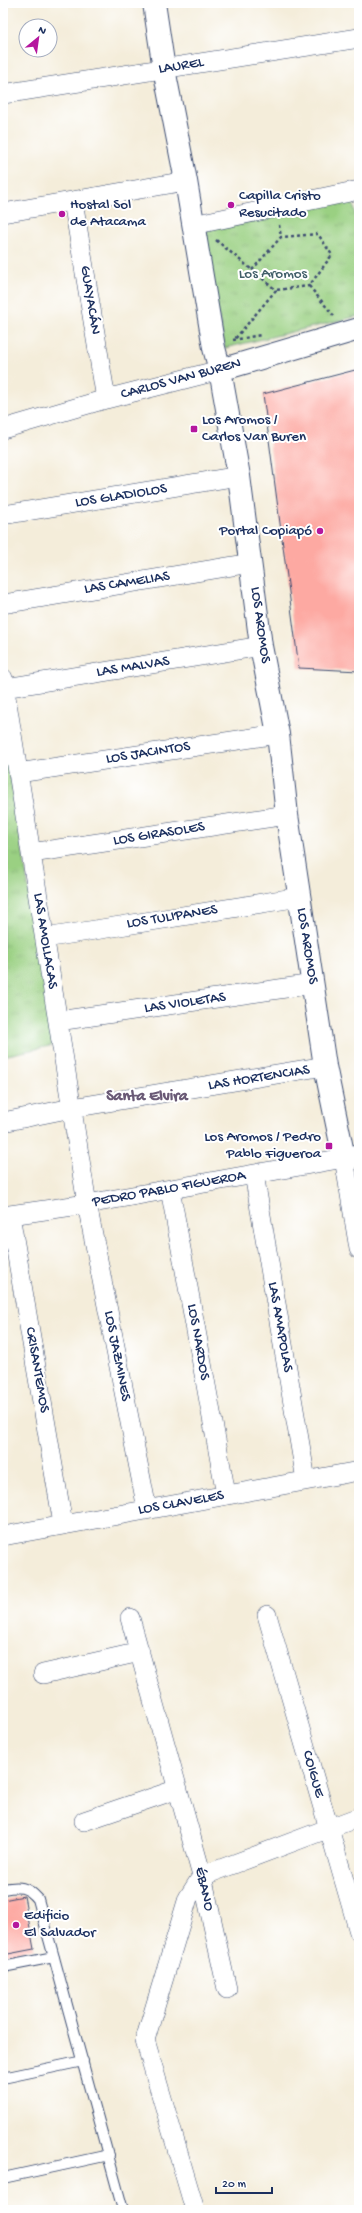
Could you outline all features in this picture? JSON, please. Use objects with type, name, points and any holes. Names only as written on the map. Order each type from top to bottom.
[{"type":"street","name":"LOS AROMOS","points":[[154,3],[164,68],[186,181],[201,230],[214,348],[220,370],[239,476],[261,646],[278,734],[287,814],[325,1066],[352,1157],[359,1249]]},
{"type":"street","name":"LAUREL","points":[[3,94],[359,38]]},
{"type":"street","points":[[3,213],[186,181]]},
{"type":"street","points":[[201,230],[359,190]]},
{"type":"street","name":"GUAYACÁN","points":[[73,201],[106,399]]},
{"type":"street","name":"CARLOS VAN BUREN","points":[[3,429],[106,399],[220,370],[359,329]]},
{"type":"street","name":"LOS GLADIOLOS","points":[[3,515],[239,476]]},
{"type":"street","name":"LAS CAMELIAS","points":[[3,604],[251,563]]},
{"type":"street","name":"LAS MALVAS","points":[[4,683],[261,646]]},
{"type":"street","name":"LAS AMOLLACAS","points":[[4,683],[87,1204]]},
{"type":"street","name":"LOS JACINTOS","points":[[18,773],[278,734]]},
{"type":"street","name":"LOS GIRASOLES","points":[[31,853],[287,814]]},
{"type":"street","name":"LOS TULIPANES","points":[[45,938],[300,897]]},
{"type":"street","name":"LAS VIOLETAS","points":[[58,1021],[313,984]]},
{"type":"street","name":"LAS HORTENCIAS","points":[[3,1122],[72,1108],[325,1066]]},
{"type":"street","name":"PEDRO PABLO FIGUEROA","points":[[7,1216],[87,1204],[352,1157]]},
{"type":"street","name":"LAS AMAPOLAS","points":[[254,1174],[306,1480]]},
{"type":"street","name":"LOS NARDOS","points":[[170,1189],[226,1494]]},
{"type":"street","name":"LOS JAZMINES","points":[[87,1204],[147,1509]]},
{"type":"street","name":"CRISANTEMOS","points":[[7,1216],[63,1524]]},
{"type":"street","name":"LOS CLAVELES","points":[[3,1536],[226,1494],[359,1471]]},
{"type":"street","name":"COIGUE","points":[[267,1615],[359,1932]]},
{"type":"street","name":"ÉBANO","points":[[130,1618],[202,1876],[227,1989]]},
{"type":"street","points":[[43,1674],[140,1652]]},
{"type":"street","points":[[84,1821],[178,1789]]},
{"type":"street","points":[[195,2210],[145,2040],[188,1898],[202,1876],[359,1817]]},
{"type":"lane","points":[[3,1889],[20,1886],[33,1892],[38,1899],[123,2210]]},
{"type":"lane","points":[[3,1966],[54,1957]]},
{"type":"lane","points":[[3,2078],[83,2061]]},
{"type":"lane","points":[[3,2178],[109,2155]]},
{"type":"path","points":[[279,223],[281,237]]},
{"type":"path","points":[[201,230],[276,290]]},
{"type":"path","points":[[233,340],[276,290],[309,286],[332,255],[318,234],[281,237],[252,270]]},
{"type":"path","points":[[309,286],[337,320]]},
{"type":"path","points":[[231,333],[233,340]]},
{"type":"path","points":[[233,340],[263,335]]},
{"type":"green space","name":"Los Aromos","points":[[352,197],[359,233],[359,316],[225,348],[200,226]]},
{"type":"green space","points":[[3,730],[54,1045],[3,1056]]},
{"type":"building","name":"Portal Copiapó","points":[[359,369],[359,671],[299,668],[263,394]]},
{"type":"building","name":"Edificio El Salvador","points":[[24,1896],[34,1949],[3,1955],[3,1900]]},
{"type":"place","name":"Capilla Cristo Resucitado","points":[[231,205]]},
{"type":"place","name":"Hostal Sol de Atacama","points":[[62,214]]},
{"type":"place","name":"Los Aromos / Carlos Van Buren","points":[[194,429]]},
{"type":"place","name":"Portal Copiapó","points":[[320,531]]},
{"type":"place","name":"Los Aromos / Pedro Pablo Figueroa","points":[[329,1146]]},
{"type":"place","name":"Edificio El Salvador","points":[[16,1925]]},
{"type":"district","name":"Santa Elvira","points":[[147,1097]]}]
